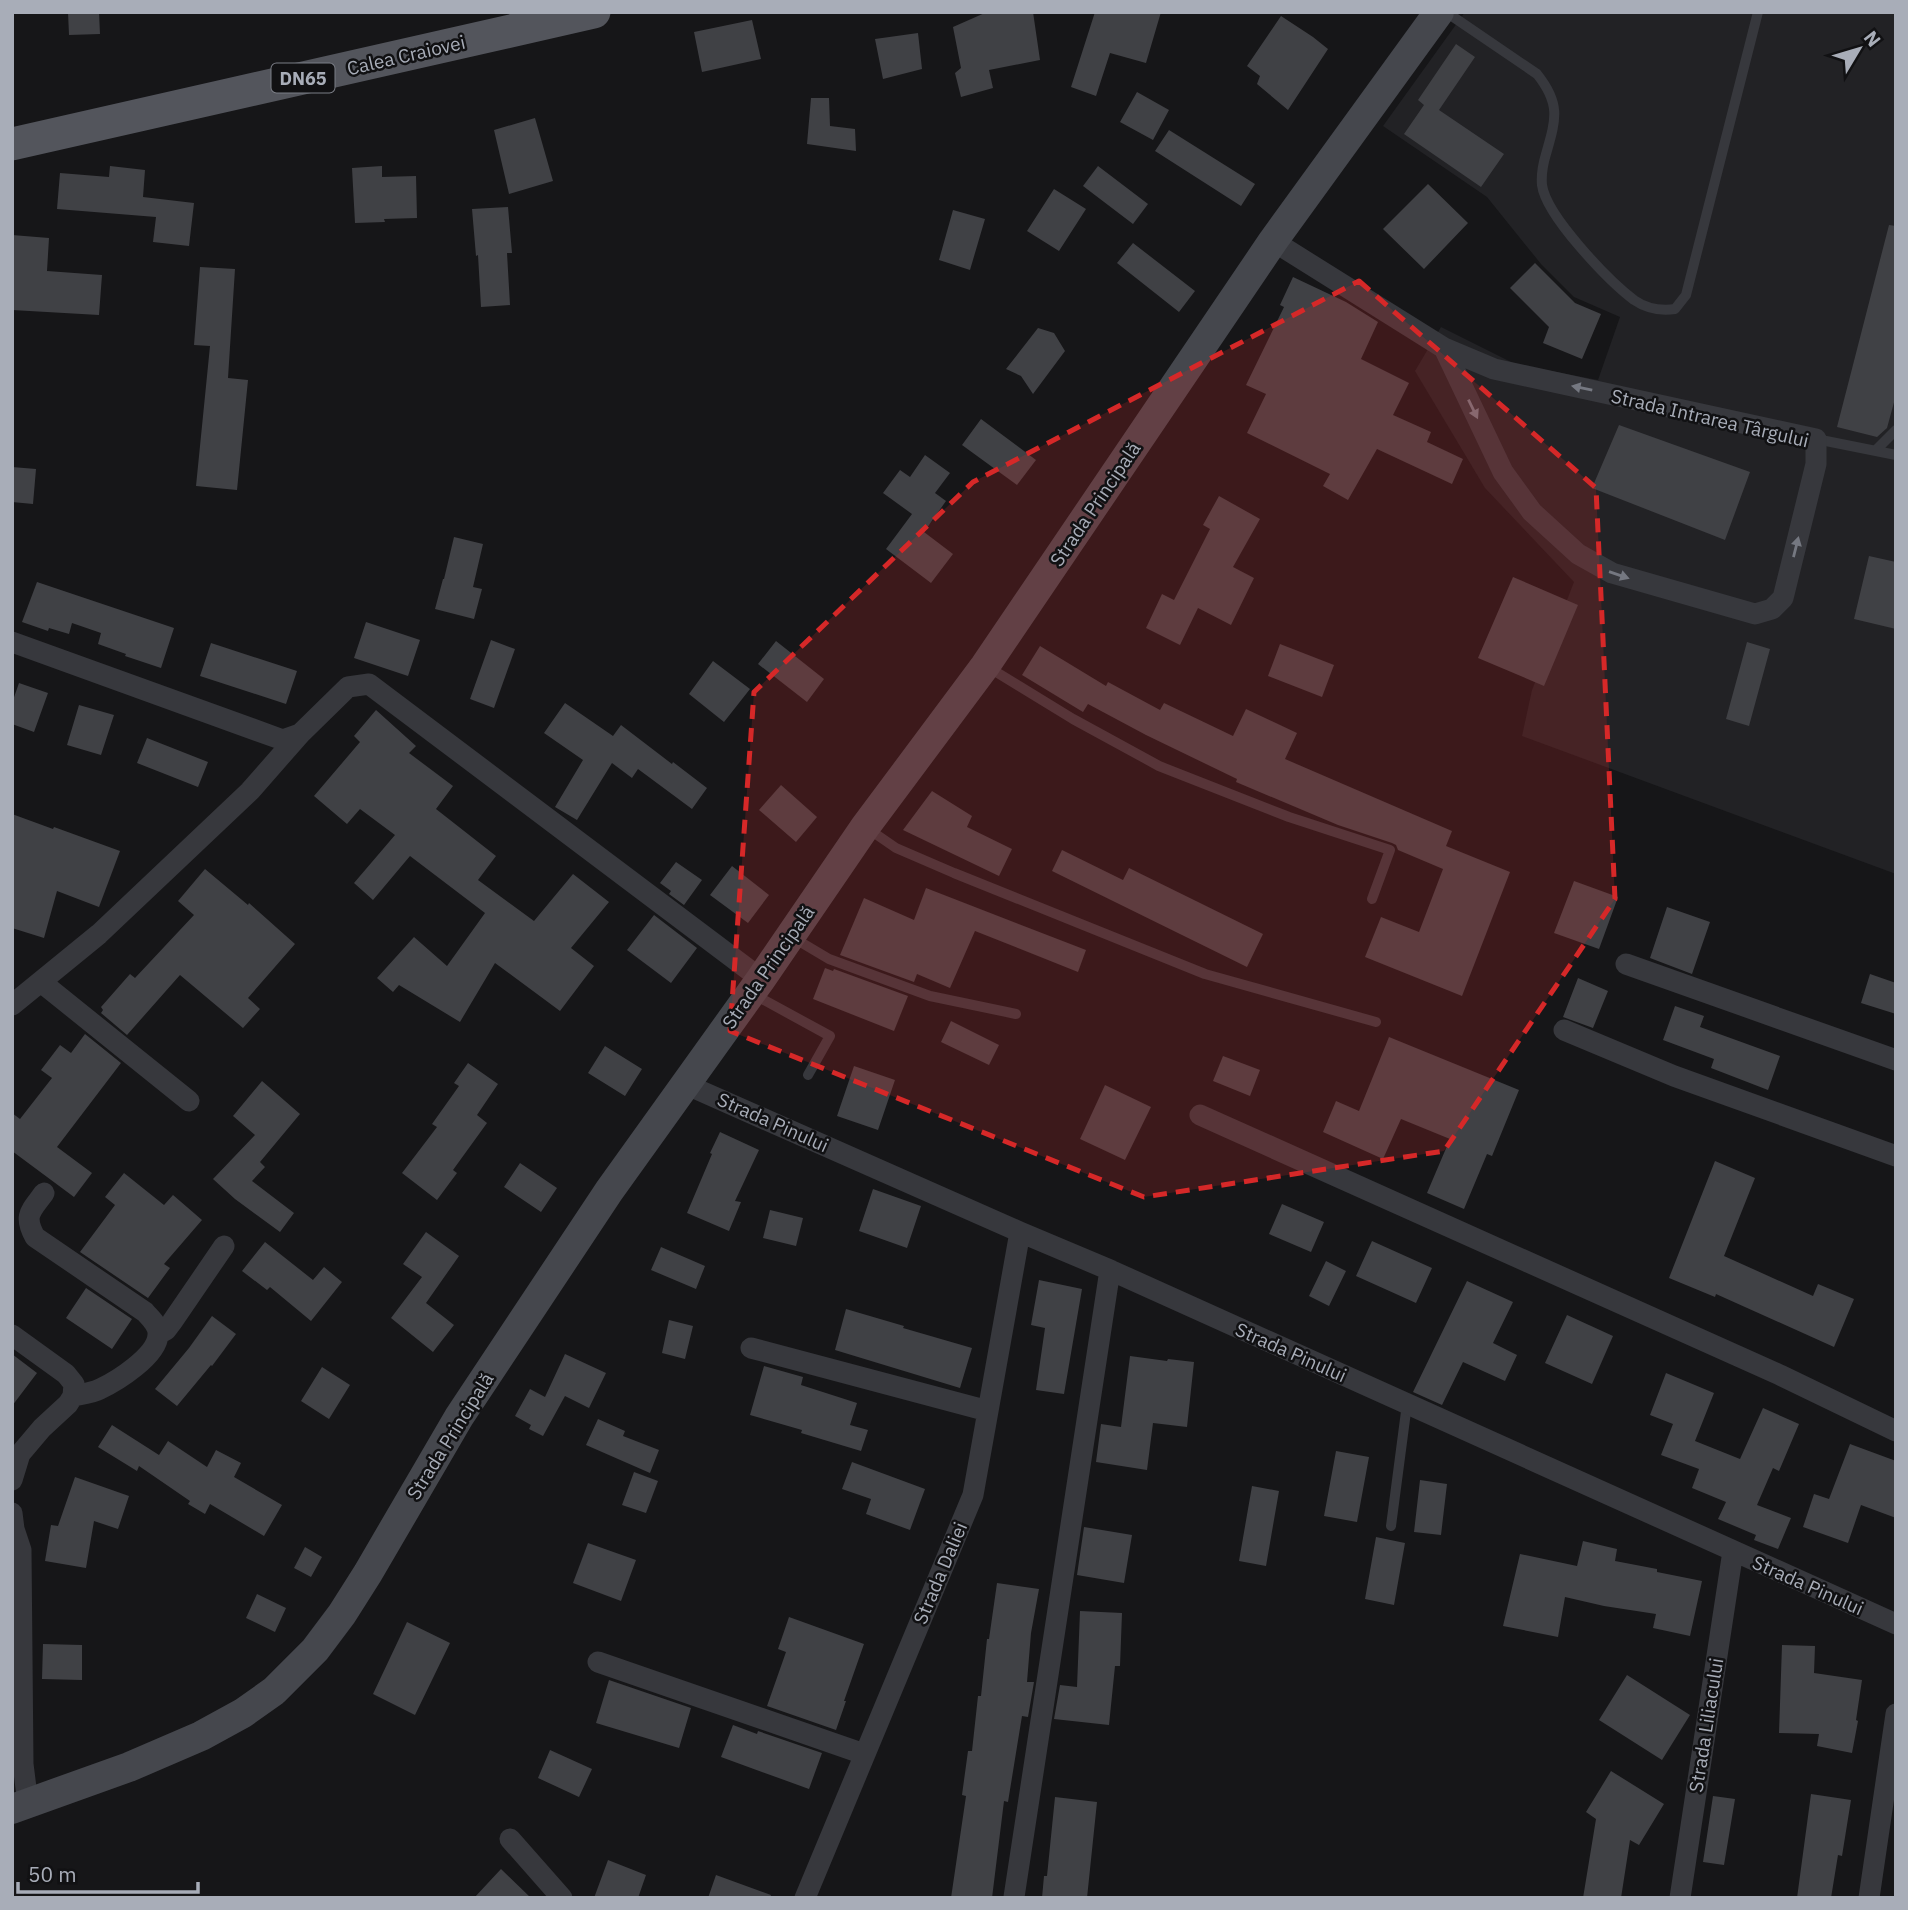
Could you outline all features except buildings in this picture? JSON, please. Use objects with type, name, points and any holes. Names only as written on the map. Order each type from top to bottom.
[{"type":"main road","name":"Calea Craiovei","points":[[12,144],[594,12]]},
{"type":"main road","name":"Strada Principală","points":[[20,1807],[129,1767],[201,1736],[243,1713],[274,1691],[315,1650],[368,1573],[458,1417],[609,1191],[756,986],[865,827],[985,666],[1273,241],[1439,12]]},
{"type":"street","name":"Strada Intrarea Târgului","points":[[1273,241],[1444,348],[1494,369],[1816,439],[1816,464],[1783,598],[1772,609],[1755,614],[1612,573],[1578,554],[1532,512],[1503,472],[1444,348]]},
{"type":"street","points":[[12,642],[283,740],[300,734]]},
{"type":"street","points":[[12,1005],[99,934],[250,790],[300,734],[348,687],[369,684],[756,986]]},
{"type":"street","points":[[1626,964],[1896,1060]]},
{"type":"street","points":[[41,982],[189,1101]]},
{"type":"street","points":[[1564,1030],[1674,1076],[1896,1156]]},
{"type":"street","name":"Strada Pinului","points":[[685,1083],[1110,1270],[1896,1624]]},
{"type":"street","points":[[1200,1115],[1780,1375],[1896,1431]]},
{"type":"street","points":[[44,1193],[30,1212],[28,1224],[35,1237],[145,1312],[159,1334],[155,1346],[143,1360],[121,1378],[97,1391],[73,1396]]},
{"type":"street","name":"Strada Daliei","points":[[804,1898],[973,1495],[1020,1232]]},
{"type":"street","points":[[159,1334],[172,1322],[224,1246]]},
{"type":"street","points":[[1014,1897],[1110,1270]]},
{"type":"street","points":[[12,1335],[66,1374],[74,1384],[73,1396],[68,1404],[42,1428],[20,1454],[12,1480]]},
{"type":"street","points":[[751,1348],[988,1411]]},
{"type":"street","points":[[13,1523],[21,1550],[23,1764],[20,1807]]},
{"type":"street","name":"Strada Liliacului","points":[[1680,1898],[1732,1552]]},
{"type":"street","points":[[598,1661],[864,1754]]},
{"type":"street","points":[[1869,1898],[1896,1714]]},
{"type":"street","points":[[510,1839],[562,1898]]},
{"type":"lane","points":[[1446,12],[1537,74],[1548,89],[1555,110],[1555,124],[1542,167],[1542,186],[1548,204],[1587,257],[1636,301],[1660,311],[1675,309],[1686,295],[1758,12]]},
{"type":"lane","points":[[1875,451],[1896,430]]},
{"type":"lane","points":[[1816,439],[1896,455]]},
{"type":"lane","points":[[985,666],[1073,719],[1159,766],[1289,817],[1391,850],[1372,899]]},
{"type":"lane","points":[[865,827],[896,848],[1205,974],[1376,1023]]},
{"type":"lane","points":[[789,936],[829,959],[930,996],[1016,1014]]},
{"type":"lane","points":[[756,986],[831,1036],[808,1075]]},
{"type":"lane","points":[[1391,1526],[1407,1404]]},
{"type":"highlighted area","points":[[1359,281],[1596,488],[1615,899],[1444,1151],[1144,1197],[730,1031],[754,692],[973,482]]},
{"type":"shaded area","points":[[1465,12],[1896,12],[1896,874],[1522,736],[1532,690],[1574,582],[1485,488],[1415,371],[1441,327],[1515,364],[1598,380],[1620,317],[1574,297],[1541,264],[1487,197],[1383,126]]}]
